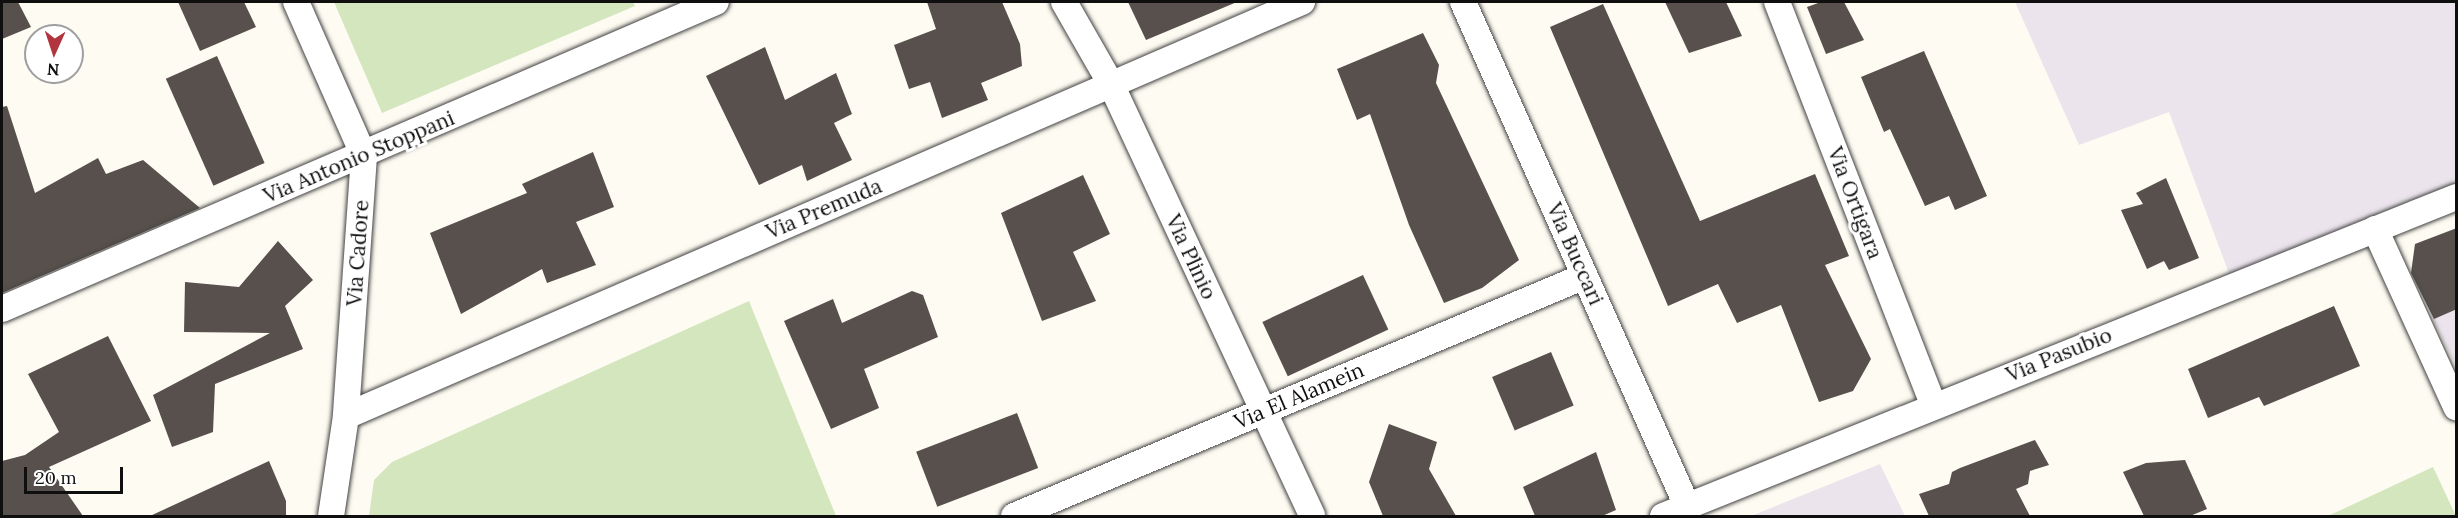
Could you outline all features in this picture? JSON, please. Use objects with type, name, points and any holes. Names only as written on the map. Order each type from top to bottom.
[{"type":"street","name":"Via Cadore","points":[[296,2],[364,156],[346,417],[331,516]]},
{"type":"street","name":"Via Antonio Stoppani","points":[[2,309],[364,156],[716,2]]},
{"type":"street","name":"Via Plinio","points":[[1064,2],[1110,84],[1312,516]]},
{"type":"street","name":"Via Premuda","points":[[346,417],[1302,2]]},
{"type":"street","name":"Via Buccari","points":[[1463,2],[1687,506]]},
{"type":"street","name":"Via Ortigara","points":[[1777,2],[1933,405]]},
{"type":"street","name":"Via Pasubio","points":[[1663,516],[1933,405],[2457,197]]},
{"type":"street","points":[[2374,229],[2457,406]]},
{"type":"street","name":"Via El Alamein","points":[[1014,516],[1585,276]]},
{"type":"shaded area","points":[[2015,2],[2456,2],[2456,185],[2231,279],[2169,112],[2079,145]]},
{"type":"shaded area","points":[[2456,228],[2456,366],[2411,274],[2415,244]]},
{"type":"shaded area","points":[[1880,464],[1905,516],[1751,516]]},
{"type":"green space","points":[[334,2],[633,2],[635,6],[382,113]]},
{"type":"green space","points":[[749,301],[836,516],[369,516],[374,480],[392,462]]},
{"type":"green space","points":[[2433,467],[2456,516],[2328,516]]},
{"type":"building","points":[[2,2],[18,2],[29,24],[24,24],[24,30],[2,39]]},
{"type":"building","points":[[178,2],[244,2],[256,27],[200,51]]},
{"type":"building","points":[[927,2],[1002,2],[1020,44],[1022,66],[981,83],[988,100],[942,118],[930,82],[909,89],[894,45],[936,29]]},
{"type":"building","points":[[1128,2],[1237,2],[1146,40]]},
{"type":"building","points":[[1665,2],[1726,2],[1742,36],[1689,53]]},
{"type":"building","points":[[1821,2],[1844,2],[1864,40],[1826,54],[1807,7]]},
{"type":"building","points":[[1603,4],[1700,221],[1815,174],[1849,256],[1825,265],[1871,359],[1853,391],[1819,402],[1781,305],[1737,323],[1718,284],[1668,306],[1550,27]]},
{"type":"building","points":[[1423,33],[1439,65],[1436,83],[1519,260],[1482,288],[1444,303],[1409,225],[1370,114],[1357,120],[1337,69]]},
{"type":"building","points":[[765,47],[785,100],[836,73],[852,114],[834,123],[852,160],[807,181],[802,165],[759,185],[706,76]]},
{"type":"building","points":[[1924,51],[1987,196],[1955,210],[1949,196],[1925,206],[1890,129],[1884,132],[1861,77]]},
{"type":"building","points":[[217,56],[265,163],[213,186],[166,79]]},
{"type":"building","points":[[7,106],[35,193],[98,158],[106,174],[143,160],[200,208],[2,293],[2,107]]},
{"type":"building","points":[[593,152],[614,207],[576,222],[596,265],[547,283],[542,269],[461,314],[430,233],[527,193],[522,184]]},
{"type":"building","points":[[1083,175],[1110,234],[1073,252],[1096,301],[1042,321],[1001,213]]},
{"type":"building","points":[[2166,178],[2199,258],[2169,270],[2164,261],[2147,269],[2121,210],[2143,204],[2136,193]]},
{"type":"building","points":[[2457,228],[2457,309],[2434,319],[2411,273],[2415,244]]},
{"type":"building","points":[[278,241],[313,280],[285,306],[303,349],[215,384],[213,432],[172,447],[153,395],[270,333],[184,332],[185,282],[239,287]]},
{"type":"building","points":[[1363,275],[1388,329],[1288,376],[1262,322]]},
{"type":"building","points":[[912,291],[923,295],[938,337],[864,369],[879,408],[831,429],[784,321],[833,299],[842,323]]},
{"type":"building","points":[[2334,306],[2360,366],[2264,406],[2259,397],[2208,418],[2188,369]]},
{"type":"building","points":[[108,336],[151,421],[49,467],[83,516],[2,516],[2,461],[25,455],[59,432],[28,374]]},
{"type":"building","points":[[1551,352],[1574,405],[1515,430],[1492,377]]},
{"type":"building","points":[[1017,413],[1038,468],[937,507],[916,452]]},
{"type":"building","points":[[1389,424],[1437,442],[1429,469],[1456,516],[1383,516],[1369,482]]},
{"type":"building","points":[[2035,440],[2049,465],[2030,471],[2028,484],[2016,489],[2030,516],[1929,516],[1919,494],[1949,484],[1952,472],[1960,468]]},
{"type":"building","points":[[1596,452],[1616,510],[1602,516],[1535,516],[1523,487]]},
{"type":"building","points":[[2185,460],[2207,509],[2190,516],[2144,516],[2123,472],[2146,463]]},
{"type":"building","points":[[269,461],[286,501],[286,516],[150,516]]}]
